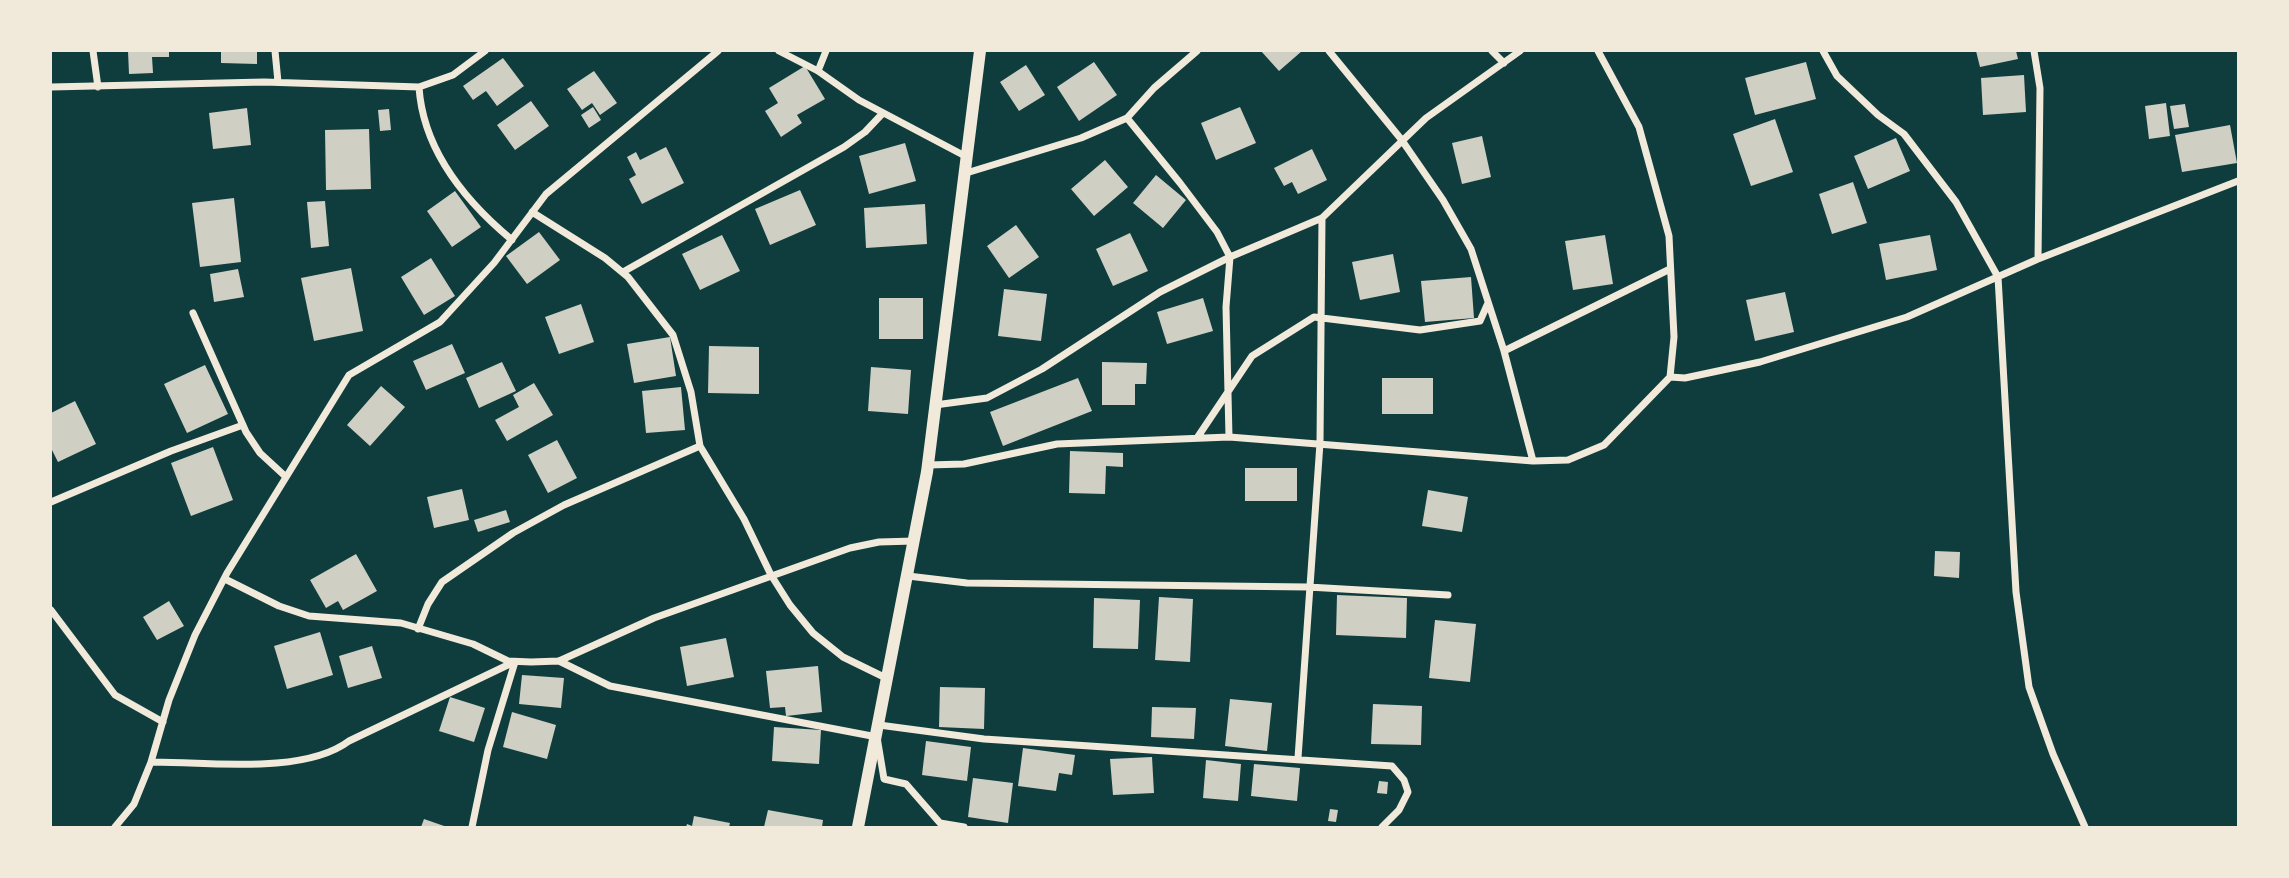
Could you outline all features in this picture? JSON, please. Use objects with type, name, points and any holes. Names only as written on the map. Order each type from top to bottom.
[{"type":"street","points":[[93,51],[98,87]]},
{"type":"street","points":[[275,51],[278,82]]},
{"type":"street","points":[[51,88],[278,82],[419,86],[453,75],[485,51]]},
{"type":"street","points":[[115,827],[134,804],[195,635],[225,579],[349,375],[440,322],[512,240],[546,194],[718,51]]},
{"type":"street","points":[[779,51],[818,71],[883,113],[965,156]]},
{"type":"street","points":[[818,71],[826,51]]},
{"type":"street","points":[[858,827],[928,465],[980,51]]},
{"type":"street","points":[[963,174],[1081,138],[1127,118],[1154,88],[1197,51]]},
{"type":"street","points":[[1329,51],[1401,139],[1443,200],[1471,249],[1504,351],[1532,461]]},
{"type":"street","points":[[1492,51],[1504,64]]},
{"type":"street","points":[[935,405],[987,398],[1042,369],[1160,292],[1230,257],[1322,218],[1373,172],[1401,139],[1520,51]]},
{"type":"street","points":[[928,465],[964,464],[1057,444],[1228,437],[1532,461],[1568,460],[1604,445],[1670,377],[1674,337],[1669,236],[1639,127],[1598,51]]},
{"type":"street","points":[[1823,51],[1836,76],[1878,115],[1904,134],[1956,202],[1998,277],[2015,592],[2029,687],[2053,754],[2085,827]]},
{"type":"street","points":[[2034,51],[2040,88],[2038,259]]},
{"type":"street","points":[[419,86],[421,112],[460,190],[480,214],[512,240]]},
{"type":"street","points":[[623,272],[844,147],[865,132],[883,113]]},
{"type":"street","points":[[1127,118],[1217,232],[1230,257],[1226,307],[1228,437]]},
{"type":"street","points":[[1670,377],[1685,378],[1774,358],[1907,317],[2038,259],[2238,181]]},
{"type":"street","points":[[532,212],[623,272],[673,335],[691,392],[699,446],[760,548],[771,575],[813,633],[843,657],[888,679]]},
{"type":"street","points":[[1298,758],[1320,443],[1322,218]]},
{"type":"street","points":[[1504,351],[1670,269]]},
{"type":"street","points":[[1197,438],[1252,356],[1314,317],[1420,330],[1480,321],[1488,303]]},
{"type":"street","points":[[193,313],[243,425],[260,453],[286,477]]},
{"type":"street","points":[[51,502],[171,450],[243,425]]},
{"type":"street","points":[[418,629],[428,604],[442,582],[513,533],[564,505],[699,446]]},
{"type":"street","points":[[151,762],[299,763],[334,753],[349,741],[515,662],[559,661],[654,618],[850,548],[879,542],[914,541]]},
{"type":"street","points":[[908,576],[967,583],[1308,587],[1448,595]]},
{"type":"street","points":[[225,579],[279,606],[309,616],[356,617],[418,629],[473,644],[515,662]]},
{"type":"street","points":[[51,610],[115,695],[163,722]]},
{"type":"street","points":[[559,661],[610,686],[878,731],[1392,766],[1404,780],[1408,793],[1399,810],[1382,827]]},
{"type":"street","points":[[472,827],[488,750],[515,662]]},
{"type":"street","points":[[878,731],[884,779],[906,784],[940,823],[964,827]]},
{"type":"building","points":[[128,51],[169,51],[169,57],[152,57],[153,73],[129,74]]},
{"type":"building","points":[[221,51],[257,51],[257,64],[221,63]]},
{"type":"building","points":[[1261,51],[1302,51],[1279,71]]},
{"type":"building","points":[[1976,51],[2016,51],[2018,59],[1980,67]]},
{"type":"building","points":[[503,58],[524,86],[497,106],[486,91],[473,100],[463,86]]},
{"type":"building","points":[[1094,62],[1117,95],[1079,121],[1057,87]]},
{"type":"building","points":[[1806,62],[1816,99],[1755,115],[1745,78]]},
{"type":"building","points":[[1026,65],[1045,95],[1019,111],[1000,82]]},
{"type":"building","points":[[805,66],[825,99],[797,115],[802,123],[781,137],[765,111],[778,103],[769,88]]},
{"type":"building","points":[[594,71],[617,103],[600,115],[592,103],[582,110],[567,89]]},
{"type":"building","points":[[2024,75],[2026,112],[1983,115],[1981,78]]},
{"type":"building","points":[[531,101],[549,126],[515,150],[497,125]]},
{"type":"building","points":[[2166,103],[2170,136],[2149,139],[2145,106]]},
{"type":"building","points":[[2185,104],[2189,127],[2174,129],[2170,106]]},
{"type":"building","points":[[593,107],[601,120],[589,128],[581,115]]},
{"type":"building","points":[[1240,107],[1256,143],[1216,160],[1201,123]]},
{"type":"building","points":[[247,108],[251,145],[213,149],[209,113]]},
{"type":"building","points":[[389,109],[391,130],[380,131],[378,110]]},
{"type":"building","points":[[1775,119],[1793,172],[1751,186],[1733,134]]},
{"type":"building","points":[[2230,125],[2237,163],[2182,172],[2175,135]]},
{"type":"building","points":[[369,129],[371,189],[326,190],[325,130]]},
{"type":"building","points":[[1482,136],[1491,177],[1462,184],[1452,143]]},
{"type":"building","points":[[1896,138],[1910,171],[1868,189],[1854,156]]},
{"type":"building","points":[[905,143],[916,181],[869,194],[859,156]]},
{"type":"building","points":[[666,147],[684,183],[642,204],[629,179],[636,175],[627,157],[636,152],[640,160]]},
{"type":"building","points":[[1312,149],[1327,180],[1298,194],[1292,182],[1284,186],[1274,168]]},
{"type":"building","points":[[1105,160],[1128,187],[1094,216],[1071,189]]},
{"type":"building","points":[[1156,175],[1186,200],[1163,228],[1133,203]]},
{"type":"building","points":[[1853,182],[1867,223],[1832,234],[1819,194]]},
{"type":"building","points":[[800,190],[816,225],[770,245],[755,209]]},
{"type":"building","points":[[455,191],[481,227],[452,247],[427,211]]},
{"type":"building","points":[[234,198],[241,262],[200,267],[192,203]]},
{"type":"building","points":[[325,201],[329,246],[311,248],[307,202]]},
{"type":"building","points":[[925,204],[927,244],[866,248],[864,208]]},
{"type":"building","points":[[1016,225],[1039,257],[1009,278],[987,246]]},
{"type":"building","points":[[539,232],[560,260],[527,284],[506,256]]},
{"type":"building","points":[[1130,233],[1148,271],[1113,286],[1096,249]]},
{"type":"building","points":[[722,235],[740,271],[700,290],[682,254]]},
{"type":"building","points":[[1605,235],[1613,284],[1573,290],[1565,241]]},
{"type":"building","points":[[1930,235],[1937,270],[1886,280],[1879,244]]},
{"type":"building","points":[[1393,254],[1400,292],[1360,300],[1352,262]]},
{"type":"building","points":[[431,258],[455,296],[424,315],[401,277]]},
{"type":"building","points":[[351,268],[363,331],[314,341],[301,278]]},
{"type":"building","points":[[238,269],[244,297],[214,302],[210,274]]},
{"type":"building","points":[[1471,277],[1474,318],[1425,322],[1421,281]]},
{"type":"building","points":[[1004,289],[1047,294],[1041,341],[998,336]]},
{"type":"building","points":[[1785,292],[1794,332],[1755,341],[1746,300]]},
{"type":"building","points":[[879,298],[923,298],[923,339],[879,339]]},
{"type":"building","points":[[1203,298],[1213,331],[1167,344],[1157,312]]},
{"type":"building","points":[[581,304],[594,342],[559,354],[545,317]]},
{"type":"building","points":[[670,337],[676,376],[634,383],[627,344]]},
{"type":"building","points":[[452,344],[465,373],[426,390],[413,361]]},
{"type":"building","points":[[709,346],[759,347],[759,394],[708,393]]},
{"type":"building","points":[[502,362],[516,391],[479,408],[466,378]]},
{"type":"building","points":[[1102,362],[1147,363],[1146,384],[1135,384],[1135,405],[1102,405]]},
{"type":"building","points":[[205,365],[228,414],[187,433],[164,384]]},
{"type":"building","points":[[871,367],[911,370],[908,414],[868,411]]},
{"type":"building","points":[[1078,378],[1092,411],[1003,446],[990,412]]},
{"type":"building","points":[[1382,378],[1433,378],[1433,414],[1382,414]]},
{"type":"building","points":[[534,383],[553,415],[507,441],[495,420],[519,407],[513,395]]},
{"type":"building","points":[[381,386],[405,407],[370,446],[347,425]]},
{"type":"building","points":[[681,387],[685,430],[646,433],[642,391]]},
{"type":"building","points":[[75,401],[96,444],[58,462],[51,448],[51,413]]},
{"type":"building","points":[[557,440],[577,478],[548,493],[528,455]]},
{"type":"building","points":[[213,447],[233,500],[191,516],[171,463]]},
{"type":"building","points":[[1070,451],[1123,453],[1123,467],[1106,466],[1105,494],[1069,493]]},
{"type":"building","points":[[1245,468],[1297,468],[1297,501],[1245,501]]},
{"type":"building","points":[[462,489],[469,520],[434,528],[427,497]]},
{"type":"building","points":[[1428,490],[1468,497],[1462,532],[1422,526]]},
{"type":"building","points":[[506,510],[510,522],[478,532],[474,520]]},
{"type":"building","points":[[1935,551],[1960,552],[1959,578],[1934,576]]},
{"type":"building","points":[[356,554],[377,591],[343,610],[338,601],[326,608],[310,580]]},
{"type":"building","points":[[1337,595],[1407,598],[1406,638],[1336,635]]},
{"type":"building","points":[[1159,597],[1193,599],[1190,662],[1155,660]]},
{"type":"building","points":[[1094,598],[1140,600],[1138,649],[1093,648]]},
{"type":"building","points":[[169,601],[184,626],[157,640],[143,617]]},
{"type":"building","points":[[1435,620],[1476,624],[1470,682],[1429,678]]},
{"type":"building","points":[[320,632],[333,675],[287,689],[274,646]]},
{"type":"building","points":[[726,638],[734,677],[687,686],[680,647]]},
{"type":"building","points":[[372,646],[382,678],[348,688],[339,656]]},
{"type":"building","points":[[818,666],[822,712],[786,716],[785,707],[770,708],[766,671]]},
{"type":"building","points":[[522,675],[564,678],[561,708],[519,704]]},
{"type":"building","points":[[940,687],[985,688],[984,729],[939,727]]},
{"type":"building","points":[[450,697],[485,708],[474,742],[439,731]]},
{"type":"building","points":[[1230,699],[1272,703],[1267,751],[1225,746]]},
{"type":"building","points":[[1373,704],[1422,706],[1421,745],[1371,744]]},
{"type":"building","points":[[1152,707],[1196,708],[1194,739],[1151,737]]},
{"type":"building","points":[[512,712],[556,725],[547,759],[503,747]]},
{"type":"building","points":[[774,727],[821,730],[819,764],[772,761]]},
{"type":"building","points":[[926,741],[971,747],[967,781],[922,775]]},
{"type":"building","points":[[1023,748],[1075,755],[1072,775],[1059,773],[1056,791],[1018,786]]},
{"type":"building","points":[[1152,757],[1154,793],[1113,795],[1110,759]]},
{"type":"building","points":[[1206,760],[1241,764],[1238,801],[1203,798]]},
{"type":"building","points":[[1254,764],[1300,768],[1297,801],[1251,796]]},
{"type":"building","points":[[973,778],[1013,783],[1008,823],[968,817]]},
{"type":"building","points":[[1379,781],[1388,782],[1387,794],[1377,793]]},
{"type":"building","points":[[1330,809],[1338,810],[1336,822],[1328,821]]},
{"type":"building","points":[[768,810],[823,820],[822,827],[764,827]]},
{"type":"building","points":[[694,816],[730,823],[729,827],[686,827],[687,824],[692,826]]},
{"type":"building","points":[[424,819],[447,827],[421,827]]}]
